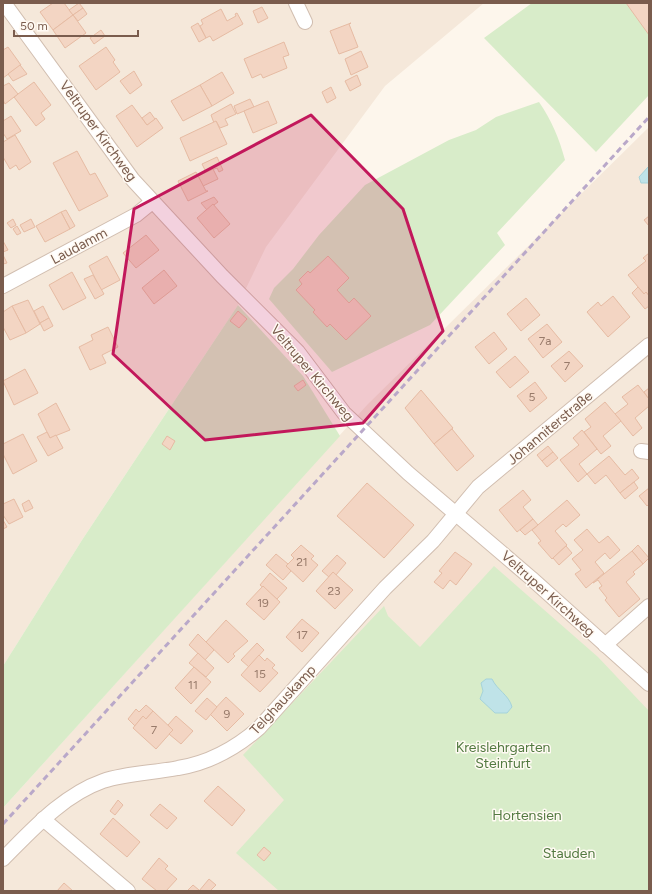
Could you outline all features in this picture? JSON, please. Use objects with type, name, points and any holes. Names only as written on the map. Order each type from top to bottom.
[{"type":"street","name":"Veltruper Kirchweg","points":[[4,3],[134,180],[152,202],[298,352],[344,413],[454,514],[531,578],[649,684]]},
{"type":"street","points":[[296,3],[305,22]]},
{"type":"street","name":"Laudamm","points":[[3,286],[136,215],[152,202]]},
{"type":"street","name":"Johanniterstraße","points":[[454,514],[478,487],[649,344]]},
{"type":"street","name":"Telghauskamp","points":[[3,859],[43,819],[75,794],[102,781],[122,776],[179,768],[212,758],[228,751],[246,739],[259,728],[385,588],[434,541],[454,514]]},
{"type":"street","points":[[605,645],[649,606]]},
{"type":"street","points":[[43,819],[128,891]]},
{"type":"highlighted area","points":[[311,115],[403,209],[443,331],[363,423],[205,440],[113,354],[134,209]]},
{"type":"shaded area","points":[[3,3],[484,3],[385,86],[266,247],[238,305],[82,540],[3,666]]},
{"type":"shaded area","points":[[649,127],[649,891],[3,891],[3,808],[367,405]]},
{"type":"green space","points":[[532,3],[649,3],[649,95],[596,152],[484,38]]},
{"type":"green space","points":[[539,102],[555,130],[565,160],[497,233],[505,245],[430,325],[332,372],[269,299],[274,288],[293,269],[319,235],[365,185],[449,140],[476,130],[496,117]]},
{"type":"green space","points":[[238,305],[303,376],[340,436],[3,808],[3,666],[82,540]]},
{"type":"green space","name":"Kreislehrgarten Steinfurt","points":[[494,566],[598,657],[649,711],[649,891],[279,891],[236,853],[284,800],[243,755],[384,606],[388,616],[420,647]]},
{"type":"water","points":[[649,166],[649,183],[641,183],[639,177]]},
{"type":"water","points":[[486,679],[492,679],[508,699],[512,707],[507,713],[495,713],[480,699],[483,691],[481,683]]},
{"type":"building","points":[[53,3],[64,3],[73,15],[53,30],[40,12]]},
{"type":"building","points":[[79,3],[83,8],[73,15],[69,10]]},
{"type":"building","points":[[626,3],[649,3],[649,35]]},
{"type":"building","points":[[262,7],[268,18],[258,23],[253,11]]},
{"type":"building","points":[[83,8],[87,14],[78,21],[73,15]]},
{"type":"building","points":[[221,9],[227,21],[236,16],[235,14],[237,13],[243,24],[213,41],[210,36],[206,38],[200,26],[203,24],[201,20]]},
{"type":"building","points":[[73,15],[86,33],[65,48],[53,30]]},
{"type":"building","points":[[198,23],[206,38],[199,42],[191,27]]},
{"type":"building","points":[[351,23],[349,24],[358,47],[339,54],[330,31]]},
{"type":"building","points":[[101,30],[105,36],[94,44],[90,38]]},
{"type":"building","points":[[284,42],[289,55],[283,57],[287,68],[263,78],[261,74],[252,78],[244,59]]},
{"type":"building","points":[[8,47],[21,65],[3,78],[3,50]]},
{"type":"building","points":[[106,47],[115,60],[113,62],[120,72],[96,90],[79,66]]},
{"type":"building","points":[[361,51],[368,67],[351,75],[345,59]]},
{"type":"building","points":[[20,65],[27,74],[13,81],[8,74]]},
{"type":"building","points":[[134,71],[142,85],[130,94],[120,81]]},
{"type":"building","points":[[222,72],[234,93],[212,106],[200,85]]},
{"type":"building","points":[[357,75],[361,85],[350,91],[345,81]]},
{"type":"building","points":[[34,82],[51,105],[41,113],[45,119],[36,126],[14,97]]},
{"type":"building","points":[[9,83],[18,94],[5,104],[3,100],[3,86]]},
{"type":"building","points":[[200,85],[212,106],[183,121],[171,101]]},
{"type":"building","points":[[331,87],[336,98],[327,103],[322,92]]},
{"type":"building","points":[[250,99],[254,107],[237,114],[234,106]]},
{"type":"building","points":[[268,101],[277,123],[253,133],[244,111]]},
{"type":"building","points":[[231,104],[236,114],[225,119],[228,125],[220,128],[216,121],[214,123],[211,115]]},
{"type":"building","points":[[132,105],[147,125],[156,118],[163,128],[137,147],[116,116]]},
{"type":"building","points":[[150,112],[155,119],[147,125],[142,118]]},
{"type":"building","points":[[11,116],[21,131],[7,139],[3,133],[3,121]]},
{"type":"building","points":[[216,121],[227,144],[190,161],[180,138]]},
{"type":"building","points":[[15,135],[31,162],[19,170],[16,165],[10,169],[3,157],[3,142]]},
{"type":"building","points":[[77,151],[90,175],[95,173],[108,196],[79,211],[53,163]]},
{"type":"building","points":[[217,157],[223,170],[219,172],[217,168],[206,172],[202,164]]},
{"type":"building","points":[[213,169],[218,179],[203,186],[198,176]]},
{"type":"building","points":[[196,172],[206,191],[208,191],[188,201],[178,181]]},
{"type":"building","points":[[214,197],[218,202],[207,210],[201,203]]},
{"type":"building","points":[[213,204],[230,224],[214,238],[197,218]]},
{"type":"building","points":[[66,210],[75,226],[70,229],[61,212]]},
{"type":"building","points":[[61,212],[70,229],[45,242],[36,226]]},
{"type":"building","points":[[649,216],[649,226],[644,220]]},
{"type":"building","points":[[13,219],[16,225],[11,228],[7,223]]},
{"type":"building","points":[[31,219],[35,227],[24,232],[20,225]]},
{"type":"building","points":[[17,226],[21,233],[17,235],[13,229]]},
{"type":"building","points":[[146,235],[159,250],[136,268],[123,253]]},
{"type":"building","points":[[3,241],[8,250],[3,252]]},
{"type":"building","points":[[649,253],[649,296],[646,292],[644,294],[628,275],[646,261],[643,258]]},
{"type":"building","points":[[3,255],[7,263],[3,264]]},
{"type":"building","points":[[107,256],[120,280],[101,290],[89,266]]},
{"type":"building","points":[[328,256],[349,278],[337,290],[349,303],[354,298],[371,316],[346,340],[330,324],[327,327],[313,312],[315,310],[296,290],[302,284],[299,280],[308,271],[310,273]]},
{"type":"building","points":[[164,270],[177,286],[154,304],[142,288]]},
{"type":"building","points":[[72,272],[86,298],[63,310],[49,285]]},
{"type":"building","points":[[93,275],[104,294],[95,299],[84,279]]},
{"type":"building","points":[[638,287],[644,294],[646,292],[649,296],[649,306],[645,309],[632,293]]},
{"type":"building","points":[[613,296],[630,317],[608,337],[587,312],[598,302],[601,306]]},
{"type":"building","points":[[526,298],[540,315],[521,331],[507,314]]},
{"type":"building","points":[[28,300],[40,324],[26,333],[12,306]]},
{"type":"building","points":[[12,306],[26,333],[10,340],[3,327],[3,312]]},
{"type":"building","points":[[43,306],[49,318],[40,323],[34,311]]},
{"type":"building","points":[[238,311],[247,319],[239,328],[230,321]]},
{"type":"building","points":[[49,318],[53,326],[44,331],[40,323]]},
{"type":"building","points":[[547,324],[562,342],[543,358],[528,339]]},
{"type":"building","points":[[108,327],[118,347],[102,355],[106,363],[90,370],[79,347],[93,340],[91,335]]},
{"type":"building","points":[[494,332],[507,349],[489,364],[475,347]]},
{"type":"building","points":[[569,351],[583,366],[565,382],[551,366]]},
{"type":"building","points":[[515,356],[529,372],[510,388],[496,372]]},
{"type":"building","points":[[25,369],[38,393],[14,405],[3,381]]},
{"type":"building","points":[[303,380],[306,385],[298,391],[294,386]]},
{"type":"building","points":[[535,382],[547,398],[530,412],[517,396]]},
{"type":"building","points":[[638,385],[649,399],[649,406],[635,418],[642,428],[633,436],[615,414],[628,404],[622,397]]},
{"type":"building","points":[[649,388],[649,399],[644,392]]},
{"type":"building","points":[[421,390],[453,428],[434,444],[405,408]]},
{"type":"building","points":[[605,402],[621,421],[603,436],[611,446],[601,454],[584,432],[591,427],[585,419]]},
{"type":"building","points":[[56,403],[70,430],[50,438],[38,414]]},
{"type":"building","points":[[452,429],[474,456],[457,471],[434,444]]},
{"type":"building","points":[[582,430],[597,449],[579,464],[587,474],[578,482],[560,460],[579,445],[573,438]]},
{"type":"building","points":[[47,432],[50,438],[56,435],[63,448],[48,456],[37,437]]},
{"type":"building","points":[[23,434],[37,461],[13,474],[3,454],[3,444]]},
{"type":"building","points":[[167,436],[175,441],[170,450],[162,444]]},
{"type":"building","points":[[548,446],[553,452],[542,461],[537,455]]},
{"type":"building","points":[[553,452],[558,458],[547,467],[542,461]]},
{"type":"building","points":[[609,456],[625,475],[632,469],[639,478],[620,493],[606,475],[595,484],[587,474]]},
{"type":"building","points":[[634,482],[638,488],[625,499],[620,493]]},
{"type":"building","points":[[367,483],[414,525],[384,558],[337,516]]},
{"type":"building","points":[[649,488],[649,504],[647,506],[639,496]]},
{"type":"building","points":[[523,490],[531,500],[523,507],[533,519],[517,532],[499,510]]},
{"type":"building","points":[[14,499],[23,517],[9,524],[3,515],[3,504]]},
{"type":"building","points":[[29,500],[33,508],[25,512],[22,504]]},
{"type":"building","points":[[567,500],[580,515],[566,527],[563,524],[555,531],[567,545],[552,559],[538,543],[541,541],[532,530]]},
{"type":"building","points":[[533,519],[538,525],[525,535],[520,530]]},
{"type":"building","points":[[3,520],[7,527],[3,529]]},
{"type":"building","points":[[587,529],[599,543],[608,536],[620,550],[610,559],[605,553],[595,562],[604,573],[586,588],[575,574],[581,570],[572,559],[583,550],[574,540]]},
{"type":"building","points":[[301,545],[314,556],[311,559],[318,565],[303,582],[286,566],[294,558],[291,555]]},
{"type":"building","points":[[638,545],[649,558],[643,564],[632,551]]},
{"type":"building","points":[[566,546],[572,553],[559,565],[553,558]]},
{"type":"building","points":[[632,551],[643,564],[633,572],[635,574],[626,582],[640,599],[619,617],[605,600],[607,598],[599,588],[602,586],[598,580],[593,583]]},
{"type":"building","points":[[455,552],[472,564],[456,585],[450,580],[443,589],[434,582],[442,573],[439,571]]},
{"type":"building","points":[[276,554],[288,564],[286,566],[291,571],[283,580],[266,565]]},
{"type":"building","points":[[337,555],[346,563],[336,575],[333,572],[329,577],[322,571]]},
{"type":"building","points":[[333,572],[353,590],[335,609],[316,591]]},
{"type":"building","points":[[270,573],[287,588],[277,599],[260,585]]},
{"type":"building","points":[[263,586],[280,602],[264,620],[246,604]]},
{"type":"building","points":[[302,619],[319,633],[302,652],[286,637]]},
{"type":"building","points":[[226,620],[248,641],[233,654],[235,656],[228,663],[206,642]]},
{"type":"building","points":[[198,634],[214,650],[205,660],[189,645]]},
{"type":"building","points":[[257,643],[264,650],[249,667],[241,660]]},
{"type":"building","points":[[198,653],[214,668],[206,677],[189,663]]},
{"type":"building","points":[[259,655],[265,661],[267,658],[275,665],[272,668],[278,673],[260,692],[241,675]]},
{"type":"building","points":[[194,667],[211,682],[191,704],[175,688]]},
{"type":"building","points":[[226,697],[244,714],[227,731],[210,714]]},
{"type":"building","points":[[207,698],[217,707],[206,720],[195,711]]},
{"type":"building","points":[[146,705],[153,711],[146,719],[143,716],[135,726],[128,719],[136,709],[139,712]]},
{"type":"building","points":[[153,711],[173,730],[156,749],[133,728],[143,716],[146,719]]},
{"type":"building","points":[[176,716],[193,731],[181,744],[169,734],[173,730],[168,725]]},
{"type":"building","points":[[218,786],[245,810],[232,826],[204,801]]},
{"type":"building","points":[[118,800],[123,805],[115,815],[110,811]]},
{"type":"building","points":[[160,804],[177,818],[167,829],[150,815]]},
{"type":"building","points":[[113,818],[140,842],[127,857],[100,834]]},
{"type":"building","points":[[264,847],[271,853],[264,861],[257,855]]},
{"type":"building","points":[[159,858],[168,866],[165,869],[177,879],[166,891],[157,891],[142,879]]},
{"type":"building","points":[[209,879],[216,885],[210,891],[199,891]]},
{"type":"building","points":[[64,883],[73,891],[57,891]]},
{"type":"building","points":[[193,885],[199,891],[187,891]]},
{"type":"railway","points":[[3,824],[649,117]]},
{"type":"park label","name":"Hortensien","points":[[527,815]]},
{"type":"park label","name":"Stauden","points":[[569,853]]}]
